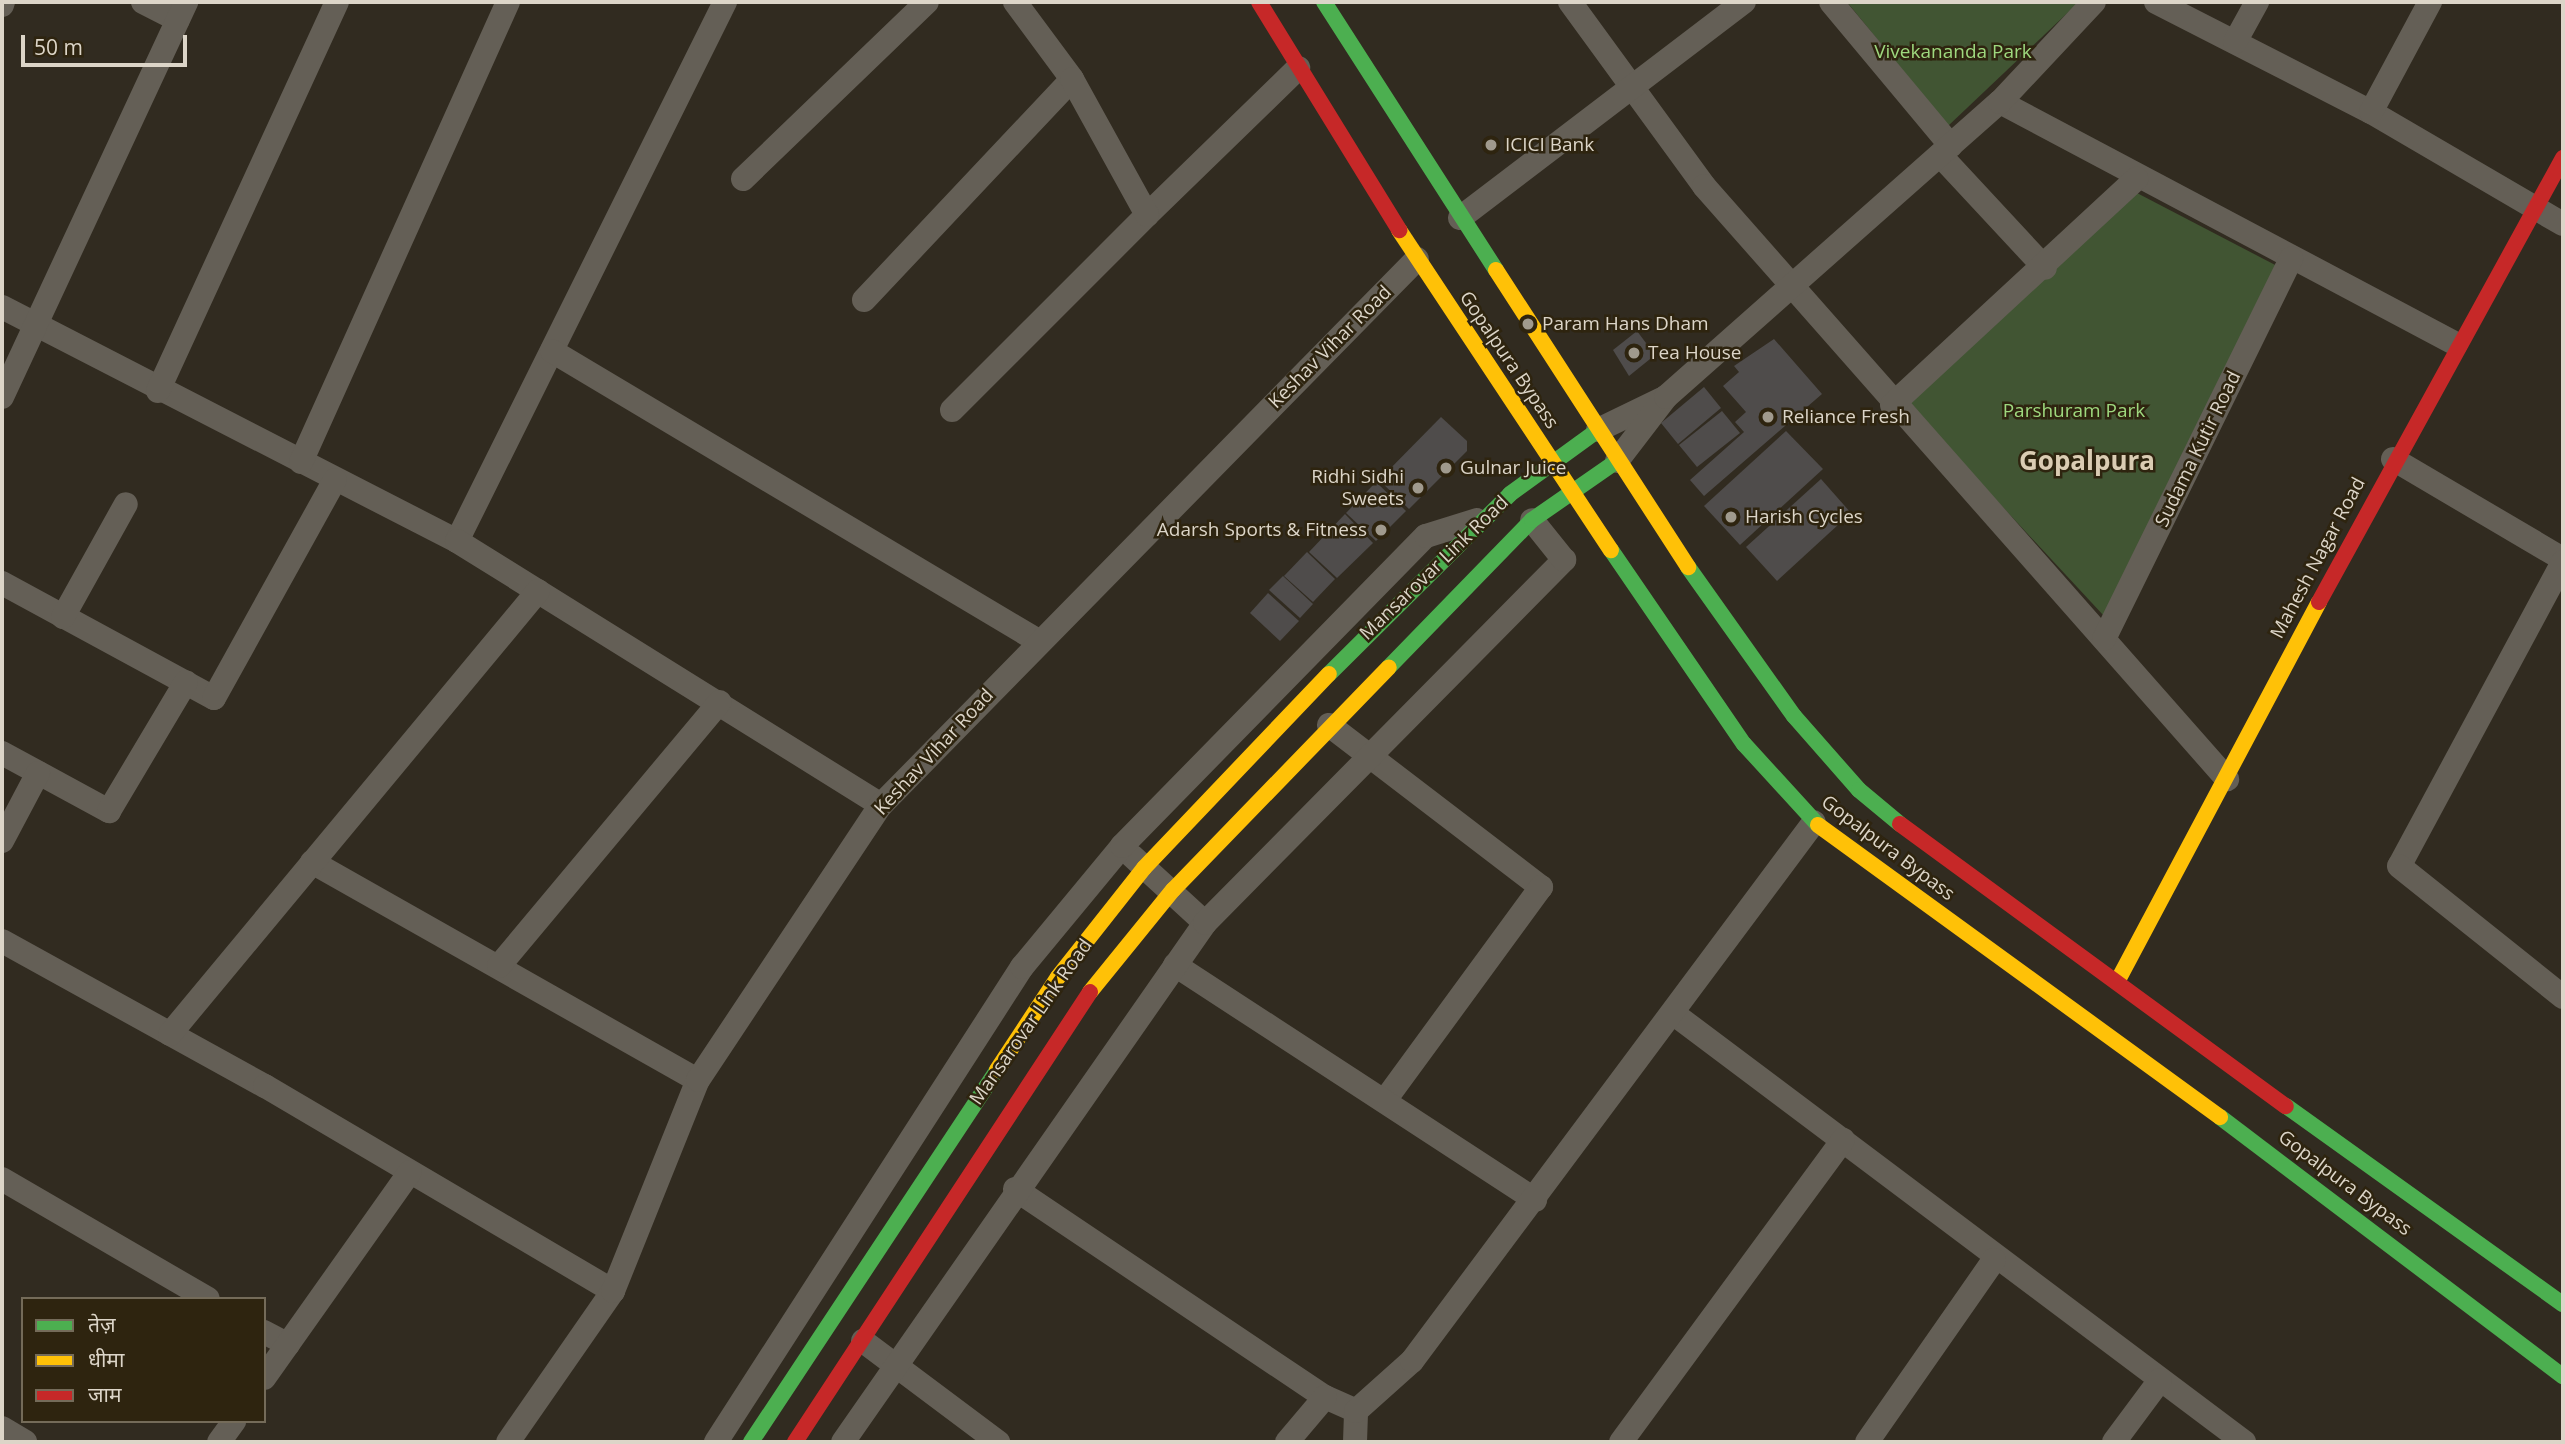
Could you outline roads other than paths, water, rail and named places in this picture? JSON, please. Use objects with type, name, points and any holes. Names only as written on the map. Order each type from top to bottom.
[{"type":"main road","name":"Gopalpura Bypass","points":[[1259,2],[1417,259],[1553,463],[1744,744],[1814,822],[2358,1218],[2563,1376]]},
{"type":"main road","name":"Gopalpura Bypass","points":[[1324,2],[1460,218],[1724,622],[1859,790],[1959,872],[2117,982],[2563,1304]]},
{"type":"main road","name":"Mahesh Nagar Road","points":[[2117,982],[2227,779],[2393,459],[2563,158]]},
{"type":"main road","name":"Mansarovar Link Road","points":[[751,1442],[1058,976],[1144,868],[1484,518],[1598,430]]},
{"type":"main road","name":"Mansarovar Link Road","points":[[795,1442],[1091,991],[1173,890],[1329,725],[1532,520],[1617,461]]},
{"type":"street","points":[[2,397],[38,326],[182,11],[143,2]]},
{"type":"street","points":[[158,391],[337,2]]},
{"type":"street","points":[[301,463],[508,2]]},
{"type":"street","points":[[457,541],[725,2]]},
{"type":"street","points":[[743,179],[927,2]]},
{"type":"street","points":[[1015,2],[1072,79],[1147,215]]},
{"type":"street","points":[[1570,2],[1704,186],[1892,405],[2227,779]]},
{"type":"street","points":[[1460,218],[1634,89],[1744,2]]},
{"type":"street","points":[[1831,2],[1945,150],[2045,268]]},
{"type":"street","points":[[1666,397],[2000,102],[2094,2]]},
{"type":"street","points":[[2156,2],[2371,112],[2563,224]]},
{"type":"street","points":[[2235,42],[2257,2]]},
{"type":"street","points":[[2371,112],[2430,2]]},
{"type":"street","points":[[952,410],[1298,68]]},
{"type":"street","points":[[864,300],[1072,79]]},
{"type":"street","points":[[2000,102],[2136,179],[2456,344]]},
{"type":"street","points":[[1892,405],[2045,268],[2136,179]]},
{"type":"street","name":"Keshav Vihar Road","points":[[508,1442],[613,1291],[698,1080],[881,805],[1417,259]]},
{"type":"street","name":"Sudama Kutir Road","points":[[2104,639],[2291,259]]},
{"type":"street","points":[[2,307],[158,391],[457,541],[720,702],[881,805]]},
{"type":"street","points":[[552,351],[1040,642]]},
{"type":"street","name":"Mansarovar Link Road","points":[[1598,430],[1666,397]]},
{"type":"street","name":"Mansarovar Link Road","points":[[1617,461],[1666,397]]},
{"type":"street","points":[[2393,459],[2563,560],[2399,866],[2563,997]]},
{"type":"street","points":[[2,583],[214,698],[335,480]]},
{"type":"street","points":[[64,617],[126,504]]},
{"type":"street","points":[[716,1442],[781,1345],[1022,967],[1122,846],[1426,536],[1484,518]]},
{"type":"street","points":[[843,1442],[893,1364],[1015,1189],[1205,923],[1564,560],[1532,520]]},
{"type":"street","points":[[170,1034],[538,591]]},
{"type":"street","points":[[2,753],[109,811],[186,682]]},
{"type":"street","points":[[499,966],[720,702]]},
{"type":"street","points":[[1329,725],[1541,887],[1386,1099]]},
{"type":"street","points":[[2,841],[38,773]]},
{"type":"street","points":[[1355,1442],[1356,1411],[1412,1361],[1674,1014],[1814,822]]},
{"type":"street","points":[[1122,846],[1144,868],[1173,890],[1205,923]]},
{"type":"street","points":[[313,862],[698,1080]]},
{"type":"street","points":[[4,946],[170,1034],[613,1291]]},
{"type":"street","points":[[1175,965],[1386,1099],[1535,1200]]},
{"type":"street","points":[[1674,1014],[1843,1140],[1994,1259],[2244,1442]]},
{"type":"street","points":[[1621,1442],[1843,1140]]},
{"type":"street","points":[[266,1375],[410,1172]]},
{"type":"street","points":[[2,1179],[205,1297]]},
{"type":"street","points":[[1015,1189],[1325,1397],[1356,1411]]},
{"type":"street","points":[[1867,1442],[1994,1259]]},
{"type":"street","points":[[266,1333],[288,1345]]},
{"type":"street","points":[[863,1341],[998,1442]]},
{"type":"street","points":[[781,1345],[803,1363]]},
{"type":"street","points":[[2114,1442],[2160,1380]]},
{"type":"street","points":[[1287,1442],[1325,1397]]},
{"type":"street","points":[[219,1442],[232,1423]]},
{"type":"street","points":[[2,1428],[25,1442]]},
{"type":"place","name":"ICICI Bank","points":[[1491,145]]},
{"type":"place","name":"Param Hans Dham","points":[[1528,324]]},
{"type":"place","name":"Tea House","points":[[1634,353]]},
{"type":"place","name":"Reliance Fresh","points":[[1768,417]]},
{"type":"place","name":"Gulnar Juice","points":[[1446,468]]},
{"type":"place","name":"Ridhi Sidhi Sweets","points":[[1418,488]]},
{"type":"place","name":"Harish Cycles","points":[[1731,517]]},
{"type":"place","name":"Adarsh Sports & Fitness","points":[[1381,530]]},
{"type":"district","name":"Gopalpura","points":[[2087,461]]},
{"type":"park label","name":"Vivekananda Park","points":[[1953,52]]},
{"type":"park label","name":"Parshuram Park","points":[[2074,411]]}]
